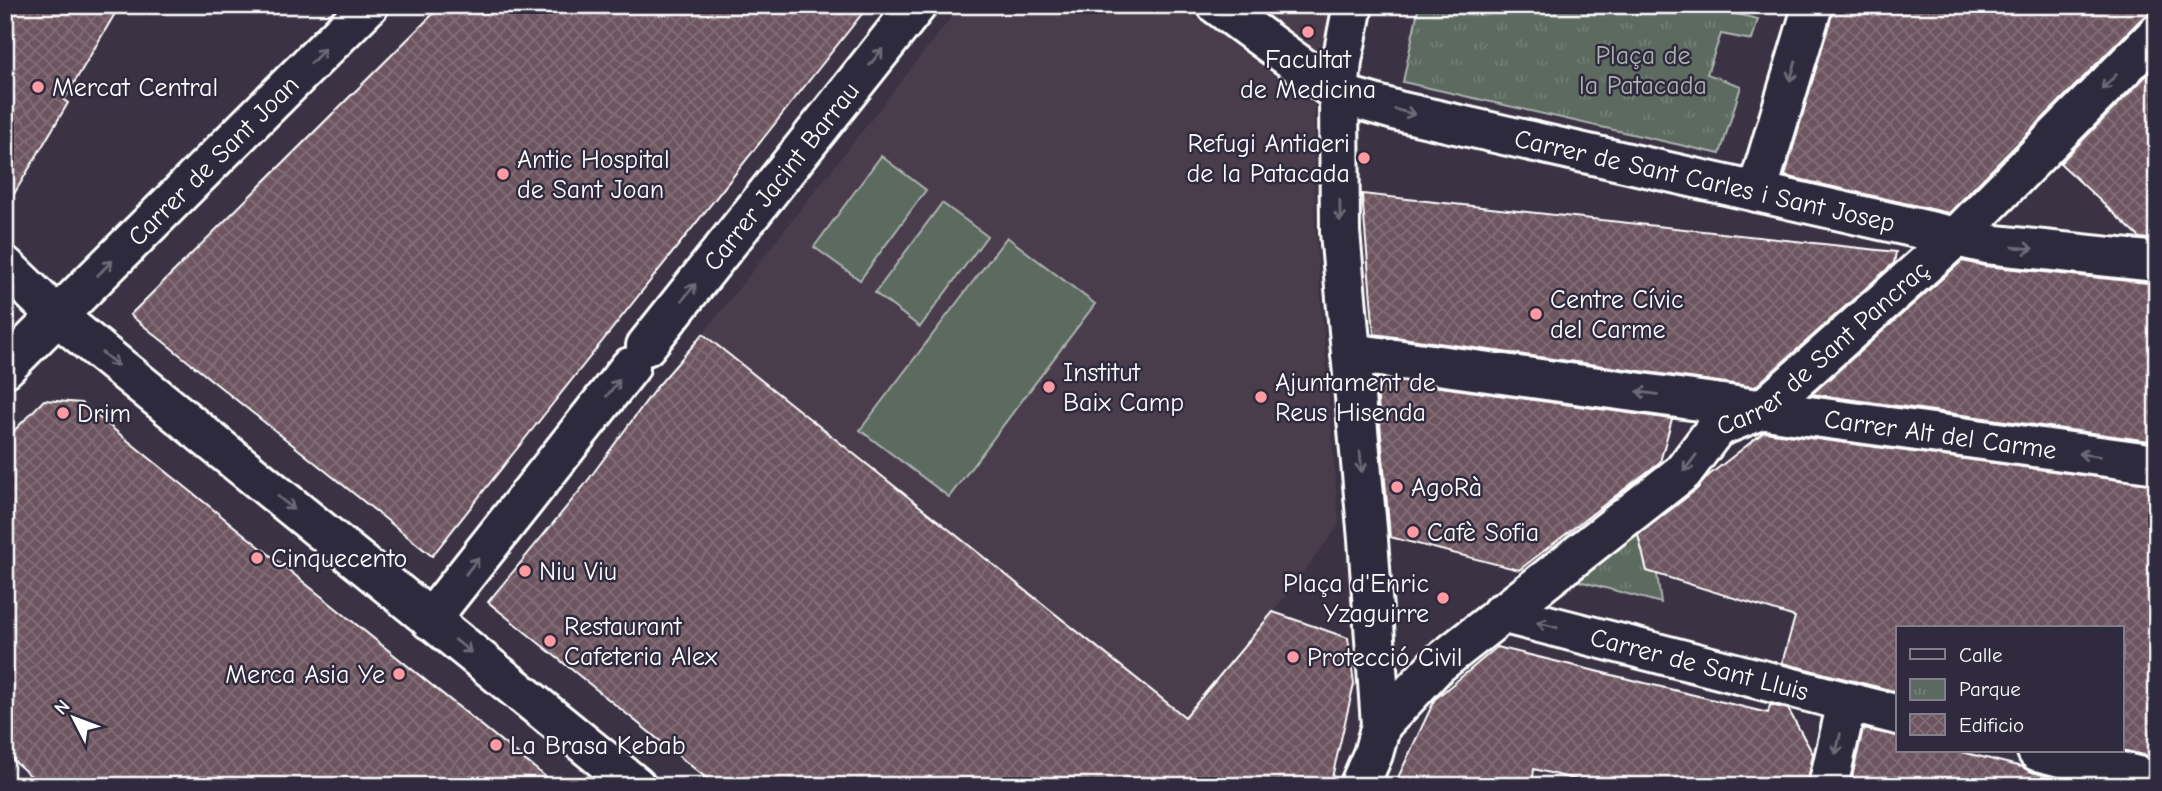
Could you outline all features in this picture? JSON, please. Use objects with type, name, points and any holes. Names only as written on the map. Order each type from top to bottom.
[{"type":"street","name":"Carrer de Sant Joan","points":[[5,368],[369,5]]},
{"type":"street","name":"Carrer Jacint Barrau","points":[[430,620],[917,5]]},
{"type":"street","name":"Carrer de Sant Carles i Sant Josep","points":[[1217,5],[1339,93],[1411,114],[1987,244],[2157,262]]},
{"type":"street","points":[[1353,5],[1339,93],[1340,232],[1368,538],[1381,725],[1373,754],[1359,786]]},
{"type":"street","points":[[1757,192],[1812,5]]},
{"type":"street","name":"Carrer de Sant Pancraç","points":[[1381,725],[1437,665],[1683,472],[1716,428],[1763,409],[1956,237],[2157,34]]},
{"type":"street","points":[[5,266],[57,316],[636,786]]},
{"type":"street","name":"Carrer Alt del Carme","points":[[1351,353],[2157,464]]},
{"type":"street","name":"Carrer de Sant Lluis","points":[[1502,613],[1896,714]]},
{"type":"street","points":[[1828,786],[1847,702]]},
{"type":"street","points":[[2041,752],[2157,781]]},
{"type":"shaded area","name":"Institut Baix Camp","points":[[961,5],[1179,5],[1314,105],[1315,226],[1339,525],[1273,612],[1185,717],[703,334]]},
{"type":"shaded area","name":"Facultat de Medicina","points":[[1251,5],[1334,5],[1324,59]]},
{"type":"green space","name":"Plaça de la Patacada","points":[[1419,5],[1697,5],[1758,19],[1752,40],[1721,34],[1707,74],[1741,86],[1720,154],[1403,82]]},
{"type":"green space","points":[[881,156],[926,190],[860,280],[814,247]]},
{"type":"green space","points":[[942,203],[987,236],[920,327],[875,293]]},
{"type":"green space","points":[[1007,237],[1095,304],[949,497],[860,430]]},
{"type":"green space","points":[[1638,532],[1647,571],[1657,574],[1661,603],[1579,581]]},
{"type":"building","name":"Mercat Central","points":[[5,5],[120,5],[64,100],[68,103],[5,209]]},
{"type":"building","name":"Antic Hospital de Sant Joan","points":[[442,5],[869,5],[432,556],[130,315]]},
{"type":"building","points":[[1834,5],[2157,5],[2157,13],[2151,13],[2141,19],[1949,213],[1785,176]]},
{"type":"building","points":[[2157,65],[2157,240],[2140,238],[2060,163]]},
{"type":"building","name":"Centre Cívic del Carme","points":[[1362,194],[1896,252],[1894,263],[1755,387],[1374,334]]},
{"type":"building","points":[[1962,261],[1985,266],[2157,284],[2157,442],[1812,394]]},
{"type":"building","points":[[703,334],[1185,717],[1273,612],[1348,638],[1354,684],[1330,786],[716,786],[488,602],[583,487],[656,388]]},
{"type":"building","points":[[1376,378],[1672,419],[1660,462],[1519,570],[1390,537]]},
{"type":"building","points":[[44,400],[81,403],[557,786],[42,786],[5,753],[5,440]]},
{"type":"building","points":[[1764,432],[2157,485],[2157,758],[2124,750],[2124,626],[1896,626],[1896,692],[1782,663],[1795,617],[1647,571],[1638,535],[1697,489],[1708,476]]},
{"type":"building","points":[[1497,647],[1768,713],[1770,705],[1788,709],[1813,754],[1807,786],[1601,786],[1534,769],[1532,786],[1394,786],[1435,699]]},
{"type":"building","points":[[1863,729],[1896,736],[1896,752],[1962,752],[2048,776],[2047,786],[1850,786]]},
{"type":"place","name":"Facultat de Medicina","points":[[1308,32]]},
{"type":"place","name":"Mercat Central","points":[[38,87]]},
{"type":"place","name":"Refugi Antiaeri de la Patacada","points":[[1364,158]]},
{"type":"place","name":"Antic Hospital de Sant Joan","points":[[503,174]]},
{"type":"place","name":"Centre Cívic del Carme","points":[[1536,314]]},
{"type":"place","name":"Institut Baix Camp","points":[[1049,387]]},
{"type":"place","name":"Ajuntament de Reus Hisenda","points":[[1261,397]]},
{"type":"place","name":"Drim","points":[[63,413]]},
{"type":"place","name":"AgoRà","points":[[1397,487]]},
{"type":"place","name":"Cafè Sofia","points":[[1413,532]]},
{"type":"place","name":"Cinquecento","points":[[257,558]]},
{"type":"place","name":"Niu Viu","points":[[525,571]]},
{"type":"place","name":"Plaça d'Enric Yzaguirre","points":[[1443,598]]},
{"type":"place","name":"Restaurant Cafeteria Alex","points":[[550,641]]},
{"type":"place","name":"Protecció Civil","points":[[1293,657]]},
{"type":"place","name":"Merca Asia Ye","points":[[399,674]]},
{"type":"place","name":"La Brasa Kebab","points":[[496,745]]}]
